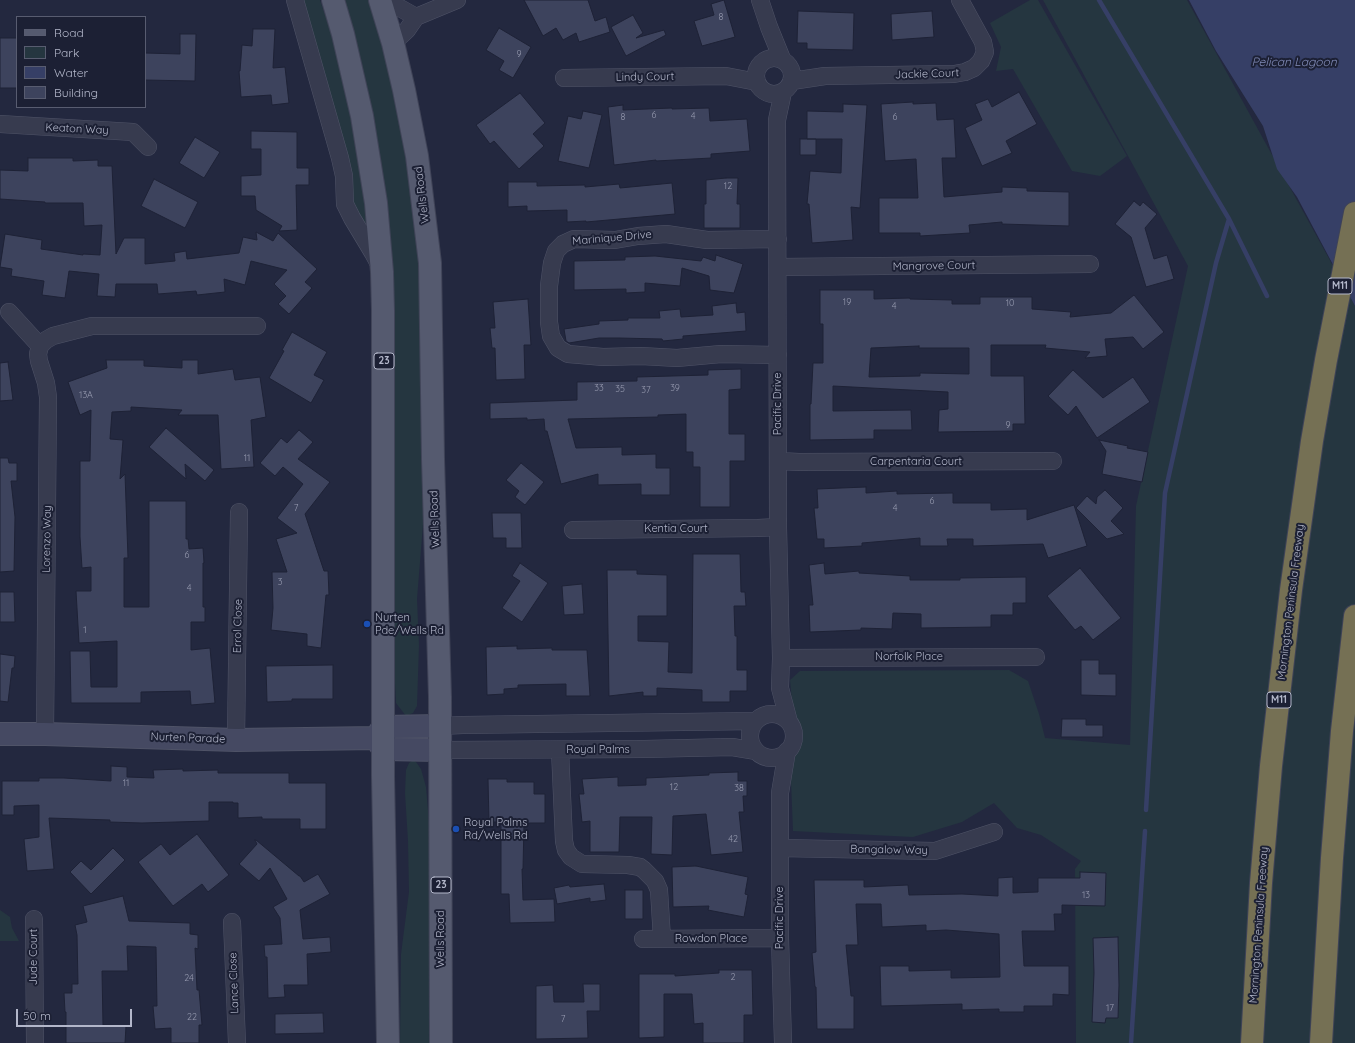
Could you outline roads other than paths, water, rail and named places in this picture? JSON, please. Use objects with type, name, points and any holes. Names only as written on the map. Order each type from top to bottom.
[{"type":"highway","name":"Mornington Peninsula Freeway","points":[[1252,1043],[1261,883],[1273,751],[1291,590],[1312,441],[1326,360],[1355,213]]},
{"type":"highway","points":[[1321,1043],[1328,912],[1342,731],[1355,616]]},
{"type":"main road","name":"23","points":[[333,0],[356,87],[366,136],[377,216],[382,272],[384,311],[384,405],[380,738],[388,1043]]},
{"type":"main road","name":"Wells Road","points":[[381,2],[393,43],[418,156],[430,262],[433,460],[440,726],[441,1043]]},
{"type":"street","points":[[295,0],[340,158],[344,176],[345,204],[382,272]]},
{"type":"street","points":[[393,43],[407,30],[416,17],[457,0]]},
{"type":"street","name":"Pacific Drive","points":[[760,0],[769,27],[775,75],[777,120],[780,688],[789,722]]},
{"type":"street","name":"Jackie Court","points":[[775,75],[825,76],[954,74],[965,72],[974,68],[981,60],[985,52],[983,42],[960,0]]},
{"type":"street","points":[[381,2],[400,8],[416,17]]},
{"type":"street","name":"Lindy Court","points":[[564,78],[775,75]]},
{"type":"street","name":"Keaton Way","points":[[0,124],[133,132],[148,147]]},
{"type":"street","name":"Marinique Drive","points":[[778,239],[707,240],[666,234],[638,236],[615,240],[574,239],[563,244],[556,251],[552,263],[549,286],[549,322],[551,336],[558,348],[568,354],[603,357],[641,356],[677,358],[721,354],[778,355]]},
{"type":"street","name":"Mangrove Court","points":[[778,267],[1090,264]]},
{"type":"street","points":[[9,312],[40,346],[53,336],[92,326],[257,326]]},
{"type":"street","name":"Lorenzo Way","points":[[40,346],[38,354],[46,383],[48,410],[45,734]]},
{"type":"street","name":"Carpentaria Court","points":[[779,461],[1053,461]]},
{"type":"street","name":"Errol Close","points":[[236,740],[239,512]]},
{"type":"street","name":"Kentia Court","points":[[573,530],[758,528],[778,526]]},
{"type":"street","name":"Norfolk Place","points":[[781,658],[1036,657]]},
{"type":"street","name":"Pacific Drive","points":[[761,718],[780,688]]},
{"type":"street","points":[[440,726],[644,723],[761,718],[772,714],[778,715],[789,722],[794,734],[791,746],[781,756],[774,757],[762,754],[753,745],[751,733],[753,726],[761,718]]},
{"type":"street","points":[[644,723],[644,749]]},
{"type":"street","name":"Nurten Parade","points":[[0,734],[236,740],[380,738],[440,726]]},
{"type":"street","name":"Nurten Parade","points":[[380,738],[439,750]]},
{"type":"street","name":"Royal Palms","points":[[439,750],[560,750],[732,747],[762,754]]},
{"type":"street","points":[[560,750],[564,841],[566,850],[570,857],[582,864],[628,865],[640,867],[644,870],[655,881],[659,890],[662,939]]},
{"type":"street","name":"Pacific Drive","points":[[782,1043],[780,793],[787,751]]},
{"type":"street","name":"Pacific Drive","points":[[762,754],[780,793]]},
{"type":"street","name":"Bangalow Way","points":[[780,848],[935,851],[994,832]]},
{"type":"street","name":"Jude Court","points":[[34,918],[34,1043]]},
{"type":"street","name":"Lance Close","points":[[232,922],[237,1043]]},
{"type":"street","name":"Rowdon Place","points":[[643,939],[780,938]]},
{"type":"water","name":"Pelican Lagoon","points":[[1189,0],[1355,0],[1355,306],[1297,197],[1277,169],[1263,126],[1216,51]]},
{"type":"waterway","points":[[1099,0],[1229,219],[1267,296]]},
{"type":"waterway","points":[[1146,810],[1165,493],[1216,263],[1229,219]]},
{"type":"waterway","points":[[1131,1043],[1145,831]]},
{"type":"place","name":"Nurten Pde/Wells Rd","points":[[367,624]]},
{"type":"place","name":"Royal Palms Rd/Wells Rd","points":[[456,829]]}]
